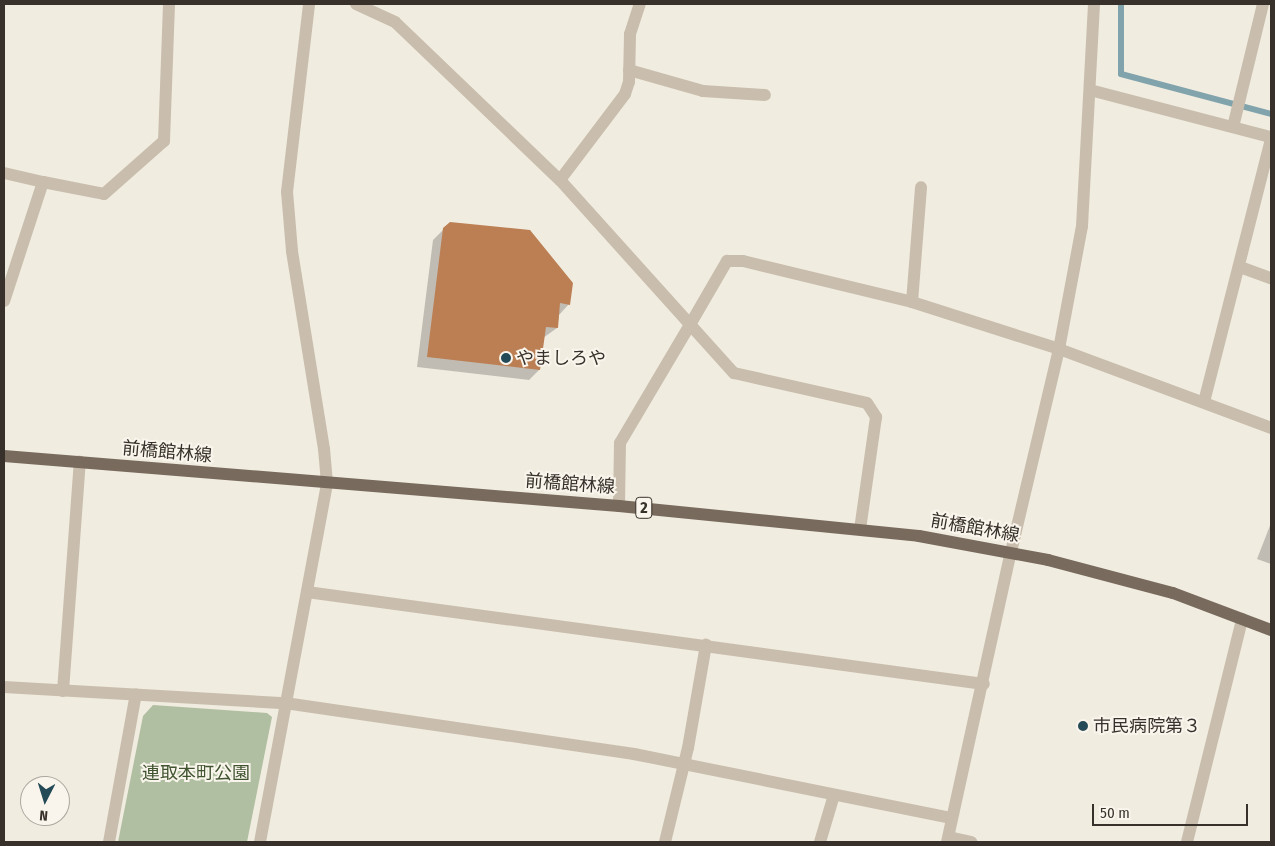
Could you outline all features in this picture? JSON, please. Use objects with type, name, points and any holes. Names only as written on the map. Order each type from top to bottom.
[{"type":"main road","name":"前橋館林線","points":[[4,456],[619,506],[860,529],[1011,552],[1173,594],[1271,630]]},
{"type":"street","points":[[4,173],[104,194],[164,141],[169,4]]},
{"type":"street","points":[[260,842],[327,483],[324,449],[292,251],[287,192],[309,4]]},
{"type":"street","points":[[356,4],[395,22],[560,180],[691,323],[734,373],[867,403],[876,417],[860,529]]},
{"type":"street","points":[[560,180],[620,104],[629,82],[630,34],[640,4]]},
{"type":"street","points":[[972,842],[948,839],[984,684],[1011,552],[1059,350],[1082,226],[1094,4]]},
{"type":"street","points":[[1233,127],[1263,4]]},
{"type":"street","points":[[629,70],[702,91],[765,95]]},
{"type":"street","points":[[1090,90],[1271,138],[1240,268],[1204,402]]},
{"type":"street","points":[[4,301],[43,182]]},
{"type":"street","points":[[912,302],[921,187]]},
{"type":"street","points":[[619,506],[620,444],[727,261],[743,261],[912,302],[1059,350],[1271,428]]},
{"type":"street","points":[[1240,268],[1271,278]]},
{"type":"street","points":[[63,691],[80,462]]},
{"type":"street","points":[[307,592],[984,684]]},
{"type":"street","points":[[1187,842],[1242,619]]},
{"type":"street","points":[[665,842],[684,763],[706,646]]},
{"type":"street","points":[[4,687],[285,703],[684,763],[834,796],[952,818]]},
{"type":"street","points":[[109,842],[136,694]]},
{"type":"street","points":[[820,842],[834,796]]},
{"type":"green space","name":"連取本町公園","points":[[153,705],[267,713],[272,717],[247,842],[118,842],[143,716]]},
{"type":"building","points":[[450,222],[530,230],[573,283],[570,305],[560,303],[558,328],[546,327],[540,370],[427,357],[443,228]]},
{"type":"waterway","points":[[1121,4],[1121,74],[1271,114]]},
{"type":"place","name":"やましろや","points":[[506,358]]},
{"type":"place","name":"市民病院第３","points":[[1083,726]]}]
